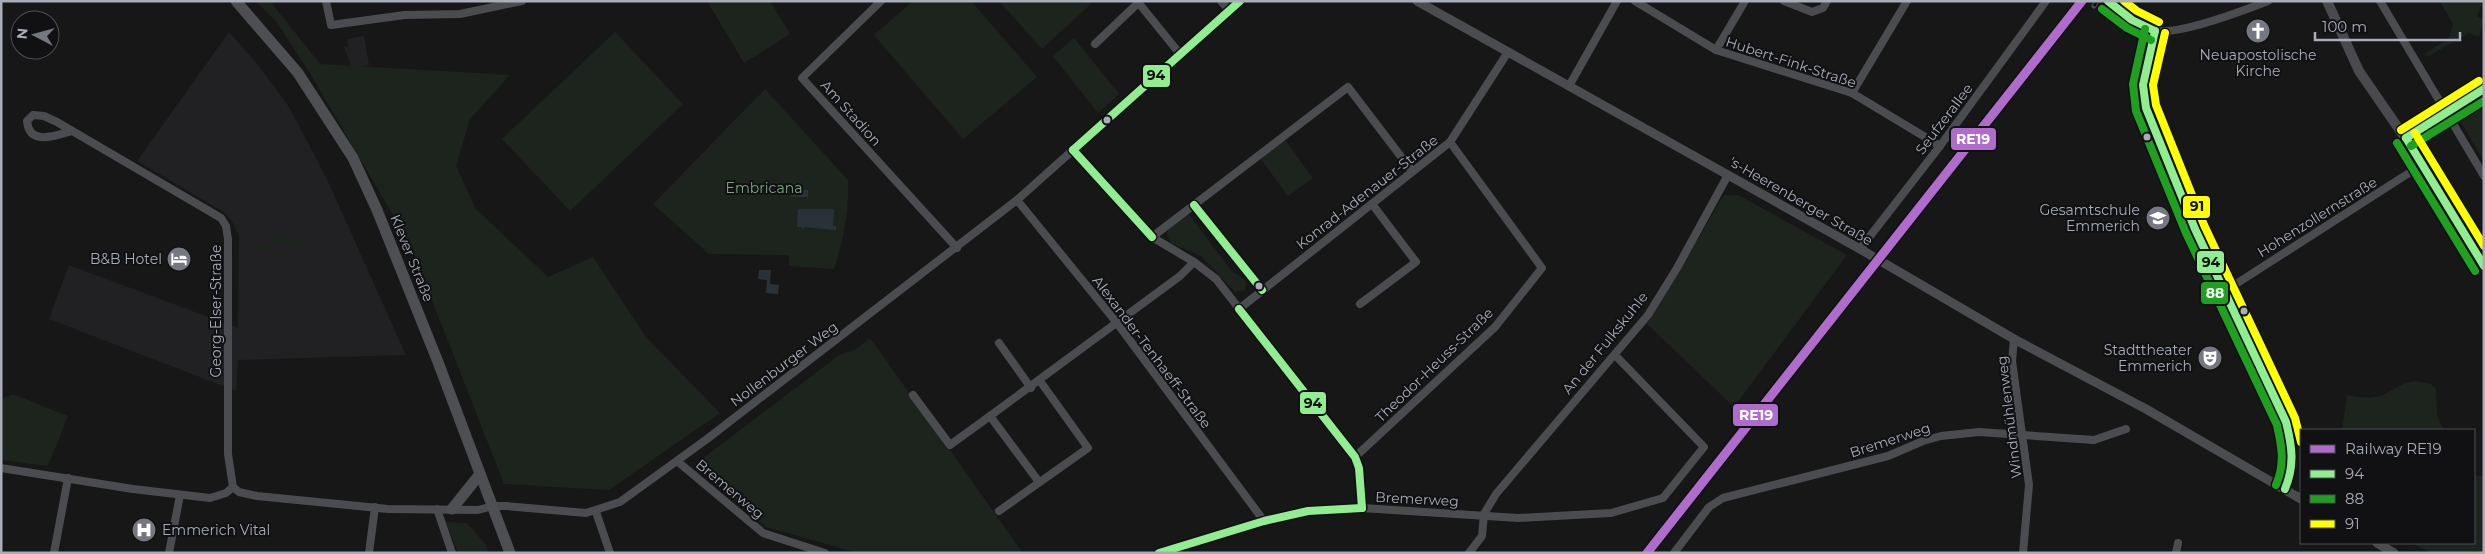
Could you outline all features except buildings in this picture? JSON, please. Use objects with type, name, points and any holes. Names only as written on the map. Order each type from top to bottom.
[{"type":"main road","name":"Klever Straße","points":[[236,1],[298,73],[353,158],[381,219],[494,506],[510,553]]},
{"type":"main road","points":[[2327,1],[2359,71],[2423,164],[2484,266]]},
{"type":"main road","points":[[452,509],[480,474]]},
{"type":"street","points":[[326,1],[331,24],[405,15],[460,14],[522,1]]},
{"type":"street","name":"Am Stadion","points":[[881,1],[802,78],[957,248]]},
{"type":"street","points":[[1222,1],[1230,10]]},
{"type":"street","name":"Nollenburger Weg","points":[[233,487],[239,492],[257,496],[375,507],[478,510],[494,506],[586,513],[596,512],[620,502],[677,461],[957,248],[1017,200],[1240,1]]},
{"type":"street","name":"'s-Heerenberger Straße","points":[[1418,1],[1728,175],[2014,339],[2146,409],[2300,498]]},
{"type":"street","points":[[1569,86],[1617,1]]},
{"type":"street","name":"Hubert-Fink-Straße","points":[[1635,1],[1716,50],[1852,93],[1940,146]]},
{"type":"street","points":[[1716,50],[1745,1]]},
{"type":"street","points":[[1784,1],[1812,12],[1823,8],[1827,1]]},
{"type":"street","points":[[1852,93],[1907,1]]},
{"type":"street","name":"Seufzerallee","points":[[1860,250],[1940,146],[2046,1]]},
{"type":"street","points":[[2108,1],[2132,20],[2155,31],[2189,27],[2268,1]]},
{"type":"street","points":[[2380,1],[2484,176]]},
{"type":"street","points":[[1095,44],[1137,3],[1180,54]]},
{"type":"street","points":[[2155,31],[2142,85],[2146,108],[2195,229],[2286,422],[2294,452],[2294,467],[2285,490]]},
{"type":"street","name":"Konrad-Adenauer-Straße","points":[[1240,309],[1450,142],[1508,52]]},
{"type":"street","points":[[1152,237],[1348,87],[1412,171]]},
{"type":"street","points":[[2406,138],[2484,89]]},
{"type":"street","name":"Georg-Elser-Straße","points":[[72,131],[40,137],[32,136],[28,130],[27,121],[34,114],[44,116],[72,131],[221,218],[226,226],[229,262],[228,454],[233,487]]},
{"type":"street","name":"Theodor-Heuss-Straße","points":[[1355,457],[1495,327],[1542,268],[1450,142]]},
{"type":"street","points":[[1073,150],[1152,237],[1194,262],[1216,279],[1355,457],[1359,468],[1362,508]]},
{"type":"street","name":"Hohenzollernstraße","points":[[2225,291],[2423,164]]},
{"type":"street","name":"An der Fulkskuhle","points":[[1484,514],[1496,494],[1615,355],[1658,300],[1728,175]]},
{"type":"street","name":"Alexander-Tenhaeff-Straße","points":[[1017,200],[1117,323],[1264,521]]},
{"type":"street","points":[[1360,304],[1416,262],[1372,204]]},
{"type":"street","points":[[1194,205],[1262,290]]},
{"type":"street","points":[[913,395],[950,444],[1031,388],[1180,276],[1194,262]]},
{"type":"street","name":"Windmühlenweg","points":[[2014,339],[2012,361],[2029,485],[2024,553]]},
{"type":"street","points":[[999,343],[1031,388]]},
{"type":"street","name":"Bremerweg","points":[[1158,553],[1264,521],[1308,511],[1362,508],[1484,514],[1518,518],[1611,513],[1663,498],[1673,488],[1704,447],[1615,355]]},
{"type":"street","points":[[999,511],[1088,448],[1040,381]]},
{"type":"street","points":[[990,416],[1039,482]]},
{"type":"street","name":"Bremerweg","points":[[1674,553],[1709,507],[1723,498],[1888,456],[1923,441],[1941,436],[1978,432],[2021,434],[2038,438],[2094,440],[2126,429]]},
{"type":"street","name":"Bremerweg","points":[[677,461],[763,533],[824,553]]},
{"type":"street","points":[[1,468],[210,498],[226,493],[233,487]]},
{"type":"street","points":[[54,553],[68,478]]},
{"type":"street","points":[[169,553],[180,495]]},
{"type":"street","points":[[369,553],[375,507]]},
{"type":"street","points":[[437,509],[452,553]]},
{"type":"street","points":[[596,512],[610,553]]},
{"type":"street","points":[[1469,553],[1482,536],[1484,514]]},
{"type":"street","points":[[2176,553],[2178,543]]},
{"type":"street","points":[[2379,544],[2394,553]]},
{"type":"shaded area","points":[[229,32],[259,66],[289,107],[326,177],[406,355],[238,360],[236,391],[49,319],[69,265],[238,328],[239,235],[233,223],[225,213],[137,161]]},
{"type":"shaded area","points":[[364,36],[369,65],[352,68],[343,45],[348,48],[347,39]]},
{"type":"shaded area","points":[[793,183],[799,184],[801,190],[808,190],[808,197],[791,197]]},
{"type":"shaded area","points":[[798,209],[834,209],[833,226],[836,226],[836,230],[804,227],[802,230],[802,227],[797,227]]},
{"type":"shaded area","points":[[759,270],[771,270],[770,284],[779,285],[778,294],[766,293],[767,280],[758,279]]},
{"type":"green space","points":[[256,1],[270,1],[320,64],[510,75],[470,119],[456,166],[476,209],[548,277],[593,257],[646,337],[720,413],[609,490],[504,484],[410,244],[311,75],[276,21]]},
{"type":"green space","points":[[707,1],[770,1],[790,34],[744,63]]},
{"type":"green space","points":[[913,1],[971,1],[1037,77],[963,139],[874,35]]},
{"type":"green space","points":[[999,1],[1094,1],[1042,49]]},
{"type":"green space","points":[[2440,1],[2483,1],[2477,16],[2484,20],[2479,37],[2469,33],[2427,57],[2425,53],[2449,39],[2453,24]]},
{"type":"green space","points":[[615,32],[683,104],[570,211],[502,139]]},
{"type":"green space","points":[[1074,38],[1119,94],[1098,113],[1053,56]]},
{"type":"green space","name":"Embricana","points":[[765,89],[848,180],[848,203],[845,225],[834,269],[789,266],[789,255],[709,254],[653,204]]},
{"type":"green space","points":[[2483,97],[2484,99],[2484,161],[2456,114]]},
{"type":"green space","points":[[1285,140],[1313,178],[1288,196],[1260,158]]},
{"type":"green space","points":[[1724,195],[1738,195],[1847,255],[1734,407],[1647,324]]},
{"type":"green space","points":[[1188,213],[1233,273],[1238,274],[1246,282],[1245,290],[1235,292],[1201,256],[1171,243],[1167,236],[1168,230]]},
{"type":"green space","points":[[283,234],[289,242],[297,238],[299,243],[297,249],[294,251],[293,244],[269,243],[268,251],[253,249]]},
{"type":"green space","points":[[870,338],[1023,553],[858,553],[766,527],[694,465],[839,355],[856,349]]},
{"type":"green space","points":[[2411,382],[2431,384],[2436,389],[2437,416],[2444,429],[2342,429],[2347,395],[2365,398],[2378,397]]},
{"type":"green space","points":[[13,394],[68,416],[48,466],[1,460],[1,399]]},
{"type":"green space","points":[[2475,475],[2484,476],[2484,553],[2431,553],[2414,544],[2475,544]]},
{"type":"green space","points":[[446,522],[467,523],[487,546],[489,553],[458,553]]},
{"type":"railway","points":[[2094,6],[2097,1]]},
{"type":"rail line","name":"RE19","points":[[1647,553],[2082,1]]},
{"type":"transit line","name":"94","points":[[1073,150],[1240,1]]},
{"type":"transit line","name":"94","points":[[2108,1],[2132,20],[2155,31]]},
{"type":"transit line","name":"91","points":[[2124,1],[2137,11],[2159,22]]},
{"type":"transit line","name":"88","points":[[2102,9],[2127,28],[2151,40]]},
{"type":"transit line","name":"88","points":[[2145,29],[2133,84],[2136,111],[2186,233],[2277,425],[2282,463],[2276,485]]},
{"type":"transit line","name":"94","points":[[2155,31],[2143,85],[2146,108],[2195,229],[2286,422],[2292,456],[2285,489]]},
{"type":"transit line","name":"91","points":[[2165,33],[2153,85],[2156,105],[2204,225],[2295,418],[2300,438]]},
{"type":"transit line","name":"91","points":[[2401,130],[2479,81]]},
{"type":"transit line","name":"94","points":[[2406,138],[2484,89]]},
{"type":"transit line","name":"88","points":[[2411,146],[2484,101]]},
{"type":"transit line","name":"91","points":[[2415,133],[2484,246]]},
{"type":"transit line","name":"94","points":[[2406,138],[2484,266]]},
{"type":"transit line","name":"88","points":[[2397,143],[2475,271]]},
{"type":"transit line","name":"94","points":[[1073,150],[1152,237]]},
{"type":"transit line","name":"94","points":[[1194,205],[1262,290]]},
{"type":"transit line","name":"94","points":[[1239,309],[1355,457],[1359,468],[1362,508]]},
{"type":"transit line","name":"94","points":[[1159,553],[1264,521],[1308,511],[1362,508]]},
{"type":"place","name":"Neuapostolische Kirche","points":[[2258,31]]},
{"type":"place","name":"Gesamtschule Emmerich","points":[[2158,218]]},
{"type":"place","name":"B&B Hotel","points":[[179,259]]},
{"type":"place","name":"Stadttheater Emmerich","points":[[2210,358]]},
{"type":"place","name":"Emmerich Vital","points":[[144,530]]}]
